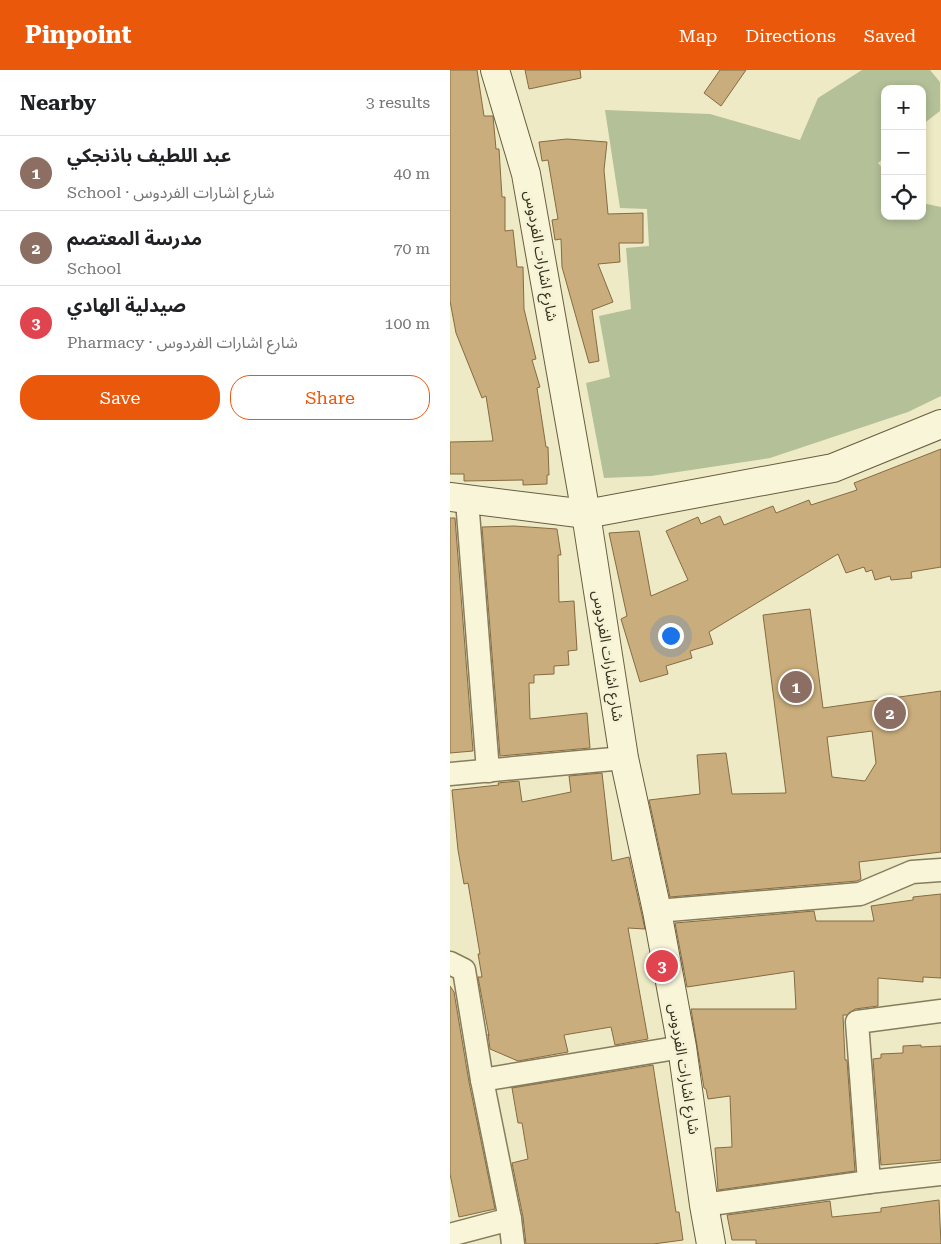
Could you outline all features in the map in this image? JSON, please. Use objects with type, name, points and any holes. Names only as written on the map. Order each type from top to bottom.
[{"type":"street","name":"شارع اشارات الفردوس","points":[[495,70],[526,174],[586,514],[624,758],[657,911],[682,1047],[711,1244]]},
{"type":"street","points":[[488,771],[458,498],[586,514],[832,468],[941,424]]},
{"type":"street","points":[[450,774],[624,758]]},
{"type":"street","points":[[657,911],[860,894],[912,872],[941,870]]},
{"type":"street","points":[[450,963],[464,970],[482,1080],[510,1220],[513,1244]]},
{"type":"street","points":[[869,1182],[857,1022],[941,1011]]},
{"type":"street","points":[[482,1080],[682,1047]]},
{"type":"street","points":[[704,1205],[941,1174]]},
{"type":"street","points":[[450,1235],[510,1220]]},
{"type":"green space","points":[[862,70],[930,70],[940,82],[940,111],[926,122],[926,85],[881,85],[881,160],[878,163],[881,166],[881,220],[926,220],[926,204],[941,207],[941,396],[908,412],[770,458],[651,476],[604,478],[586,383],[610,377],[599,316],[631,309],[626,248],[649,246],[647,209],[620,208],[605,110],[710,114],[800,140],[818,98]]},
{"type":"building","points":[[450,70],[477,70],[484,116],[493,116],[496,149],[499,149],[502,197],[505,197],[505,231],[513,230],[517,267],[523,267],[524,309],[536,359],[532,360],[540,387],[537,388],[546,447],[548,447],[549,475],[547,475],[547,484],[523,485],[523,480],[464,481],[464,474],[450,474],[450,442],[493,441],[486,396],[482,398],[456,333],[450,301]]},
{"type":"building","points":[[525,70],[580,70],[581,78],[529,89]]},
{"type":"building","points":[[720,70],[746,70],[721,106],[704,93]]},
{"type":"building","points":[[567,139],[607,142],[604,170],[608,214],[643,213],[643,243],[619,243],[620,262],[598,264],[613,302],[592,310],[599,361],[589,363],[562,267],[561,239],[555,240],[552,220],[558,219],[548,160],[542,161],[539,142]]},
{"type":"building","points":[[941,449],[941,567],[911,572],[912,578],[891,580],[890,576],[875,580],[872,570],[866,572],[864,567],[846,573],[838,554],[709,632],[713,644],[690,651],[692,658],[666,666],[668,674],[640,682],[621,619],[627,616],[609,533],[639,531],[651,596],[688,580],[666,531],[698,517],[701,524],[720,516],[724,525],[773,506],[776,513],[809,500],[811,505],[857,490],[854,483]]},
{"type":"building","points":[[450,518],[455,518],[473,751],[450,753]]},
{"type":"building","points":[[514,526],[557,529],[561,555],[558,555],[559,602],[574,601],[577,650],[568,651],[569,665],[554,666],[554,674],[534,675],[534,683],[529,683],[530,719],[587,713],[590,748],[500,756],[482,527]]},
{"type":"building","points":[[810,609],[823,708],[941,691],[941,852],[859,862],[861,879],[857,881],[670,897],[649,800],[700,794],[697,755],[726,753],[732,794],[786,793],[763,615]],"holes":[[[872,731],[876,763],[865,781],[832,777],[827,737]]]},
{"type":"building","points":[[602,773],[612,861],[629,857],[645,929],[628,928],[648,1039],[615,1045],[611,1027],[564,1035],[568,1052],[518,1061],[490,1049],[478,977],[482,977],[478,954],[480,954],[468,883],[464,884],[458,850],[452,790],[519,781],[522,802],[571,792],[569,776]]},
{"type":"building","points":[[941,894],[941,978],[923,977],[923,982],[878,978],[878,1006],[855,1009],[847,1015],[843,1015],[855,1171],[718,1190],[715,1148],[732,1147],[730,1096],[708,1099],[706,1089],[704,1088],[691,1009],[796,1009],[794,971],[687,987],[675,923],[814,911],[816,921],[874,921],[871,906],[913,900],[913,897]]},
{"type":"building","points":[[450,986],[454,992],[469,1082],[495,1209],[459,1217],[450,1174]]},
{"type":"building","points":[[921,1045],[921,1047],[941,1046],[941,1160],[881,1165],[873,1059],[881,1058],[881,1054],[903,1053],[903,1046]]},
{"type":"building","points":[[653,1065],[676,1212],[679,1212],[683,1240],[653,1244],[526,1244],[523,1217],[512,1163],[528,1159],[522,1123],[518,1123],[512,1088]]},
{"type":"building","points":[[939,1200],[941,1244],[756,1244],[756,1240],[732,1240],[727,1215],[830,1201],[832,1217],[881,1212],[881,1208]]},
{"type":"place","name":"عبد اللطيف باذنجكي","points":[[796,687]]},
{"type":"place","name":"مدرسة المعتصم","points":[[890,713]]},
{"type":"place","name":"صيدلية الهادي","points":[[662,966]]}]
